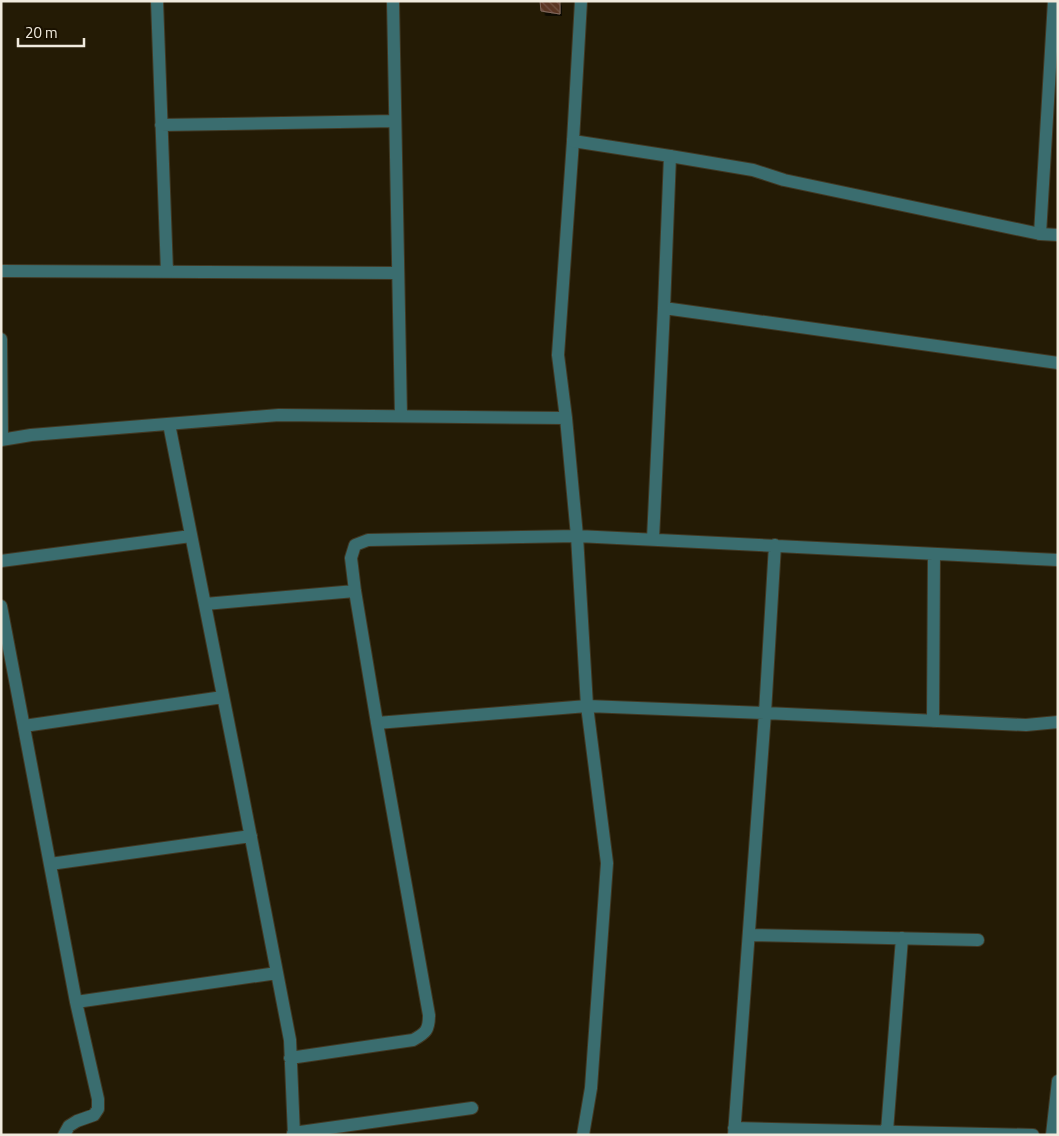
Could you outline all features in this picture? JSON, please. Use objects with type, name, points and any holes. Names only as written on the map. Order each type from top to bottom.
[{"type":"street","points":[[157,1],[167,272]]},
{"type":"street","points":[[393,1],[401,416]]},
{"type":"street","points":[[581,1],[558,355],[577,536],[587,706],[607,863],[591,1088],[583,1135]]},
{"type":"street","points":[[1040,234],[1054,1]]},
{"type":"street","points":[[161,125],[395,121]]},
{"type":"street","points":[[573,141],[753,170],[784,180],[1040,234],[1058,236]]},
{"type":"street","points":[[653,539],[670,156]]},
{"type":"street","points":[[1,271],[398,273]]},
{"type":"street","points":[[664,308],[1058,363]]},
{"type":"street","points":[[1,339],[2,440],[31,434],[279,415],[566,418]]},
{"type":"street","points":[[169,424],[290,1040],[293,1134],[472,1108]]},
{"type":"street","points":[[1,561],[191,536]]},
{"type":"street","points":[[290,1058],[413,1040],[424,1034],[429,1025],[429,1015],[376,723],[355,591],[351,558],[355,545],[368,540],[577,536],[1058,560]]},
{"type":"street","points":[[775,545],[765,712],[734,1131],[887,1131],[1034,1135]]},
{"type":"street","points":[[934,554],[934,721]]},
{"type":"street","points":[[205,604],[355,591]]},
{"type":"street","points":[[1,606],[76,1002],[98,1098],[98,1109],[94,1115],[69,1126],[64,1135]]},
{"type":"street","points":[[24,726],[223,697]]},
{"type":"street","points":[[376,723],[587,706],[765,712],[1026,725],[1058,722]]},
{"type":"street","points":[[50,864],[251,836]]},
{"type":"street","points":[[749,935],[978,940]]},
{"type":"street","points":[[887,1131],[902,938]]},
{"type":"street","points":[[76,1002],[277,973]]},
{"type":"street","points":[[1052,1135],[1058,1081]]},
{"type":"building","points":[[540,1],[560,1],[560,14],[541,11]]}]
